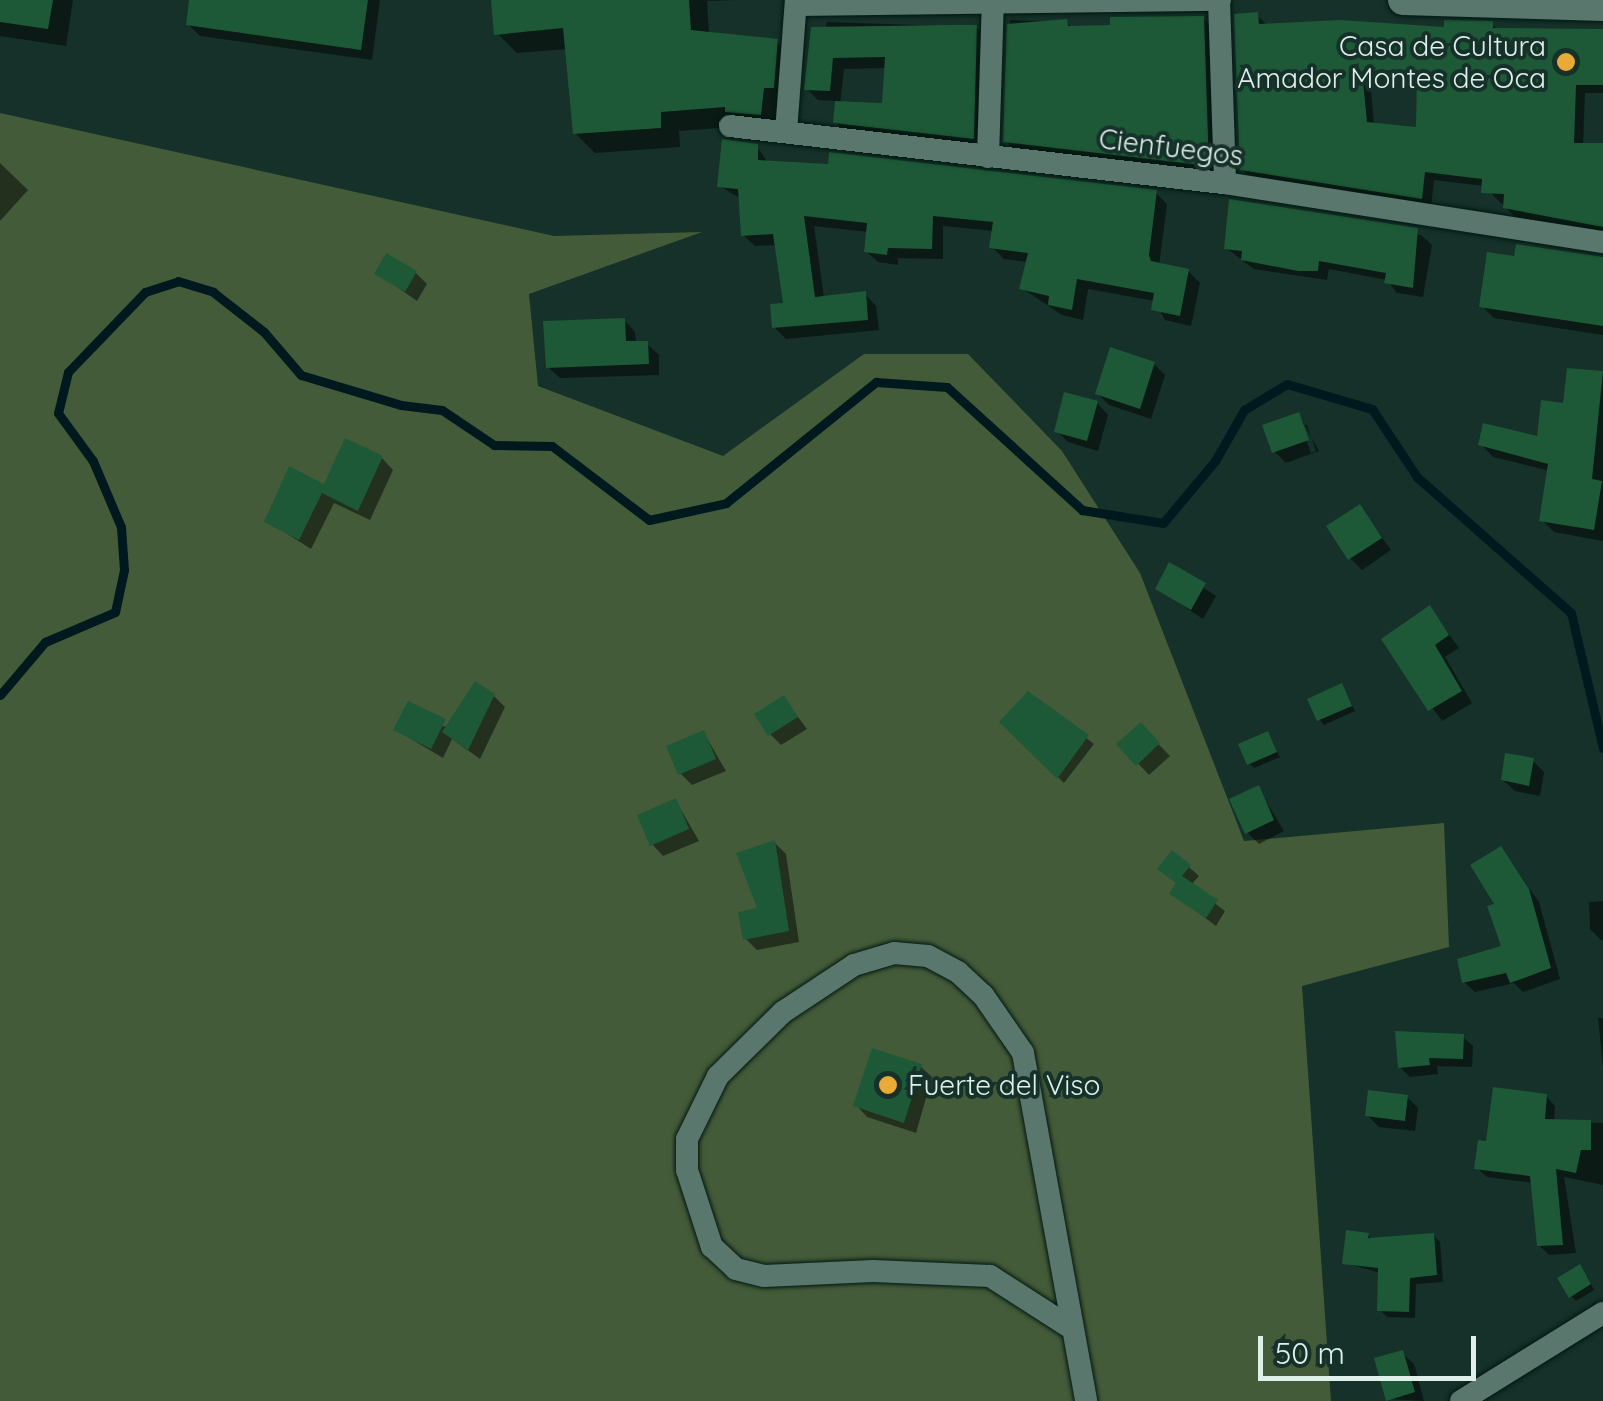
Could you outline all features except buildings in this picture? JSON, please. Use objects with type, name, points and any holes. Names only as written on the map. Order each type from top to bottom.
[{"type":"street","points":[[786,132],[796,2],[1220,0],[1226,183]]},
{"type":"street","points":[[1403,0],[1603,6]]},
{"type":"street","points":[[988,157],[993,3]]},
{"type":"street","name":"Cienfuegos","points":[[730,126],[1226,183],[1603,242]]},
{"type":"street","points":[[1068,1326],[990,1276],[872,1272],[764,1276],[736,1269],[712,1247],[688,1170],[687,1139],[718,1076],[783,1012],[854,965],[894,953],[928,956],[958,972],[983,995],[1023,1053],[1068,1326],[1086,1401]]},
{"type":"street","points":[[1461,1401],[1603,1313]]},
{"type":"green space","points":[[0,113],[554,236],[702,232],[529,294],[538,386],[723,456],[864,354],[968,354],[1062,451],[1140,573],[1244,841],[1444,823],[1449,947],[1302,986],[1331,1401],[0,1401]]},
{"type":"waterway","points":[[0,695],[45,642],[115,612],[124,570],[121,527],[93,461],[58,413],[68,372],[145,292],[178,281],[213,292],[264,332],[301,375],[401,405],[442,410],[494,445],[552,446],[649,520],[726,503],[876,382],[947,387],[1082,510],[1163,523],[1215,461],[1244,410],[1287,384],[1372,409],[1417,477],[1571,613],[1603,748]]},
{"type":"place","name":"Casa de Cultura Amador Montes de Oca","points":[[1566,62]]},
{"type":"place","name":"Fuerte del Viso","points":[[888,1085]]}]
